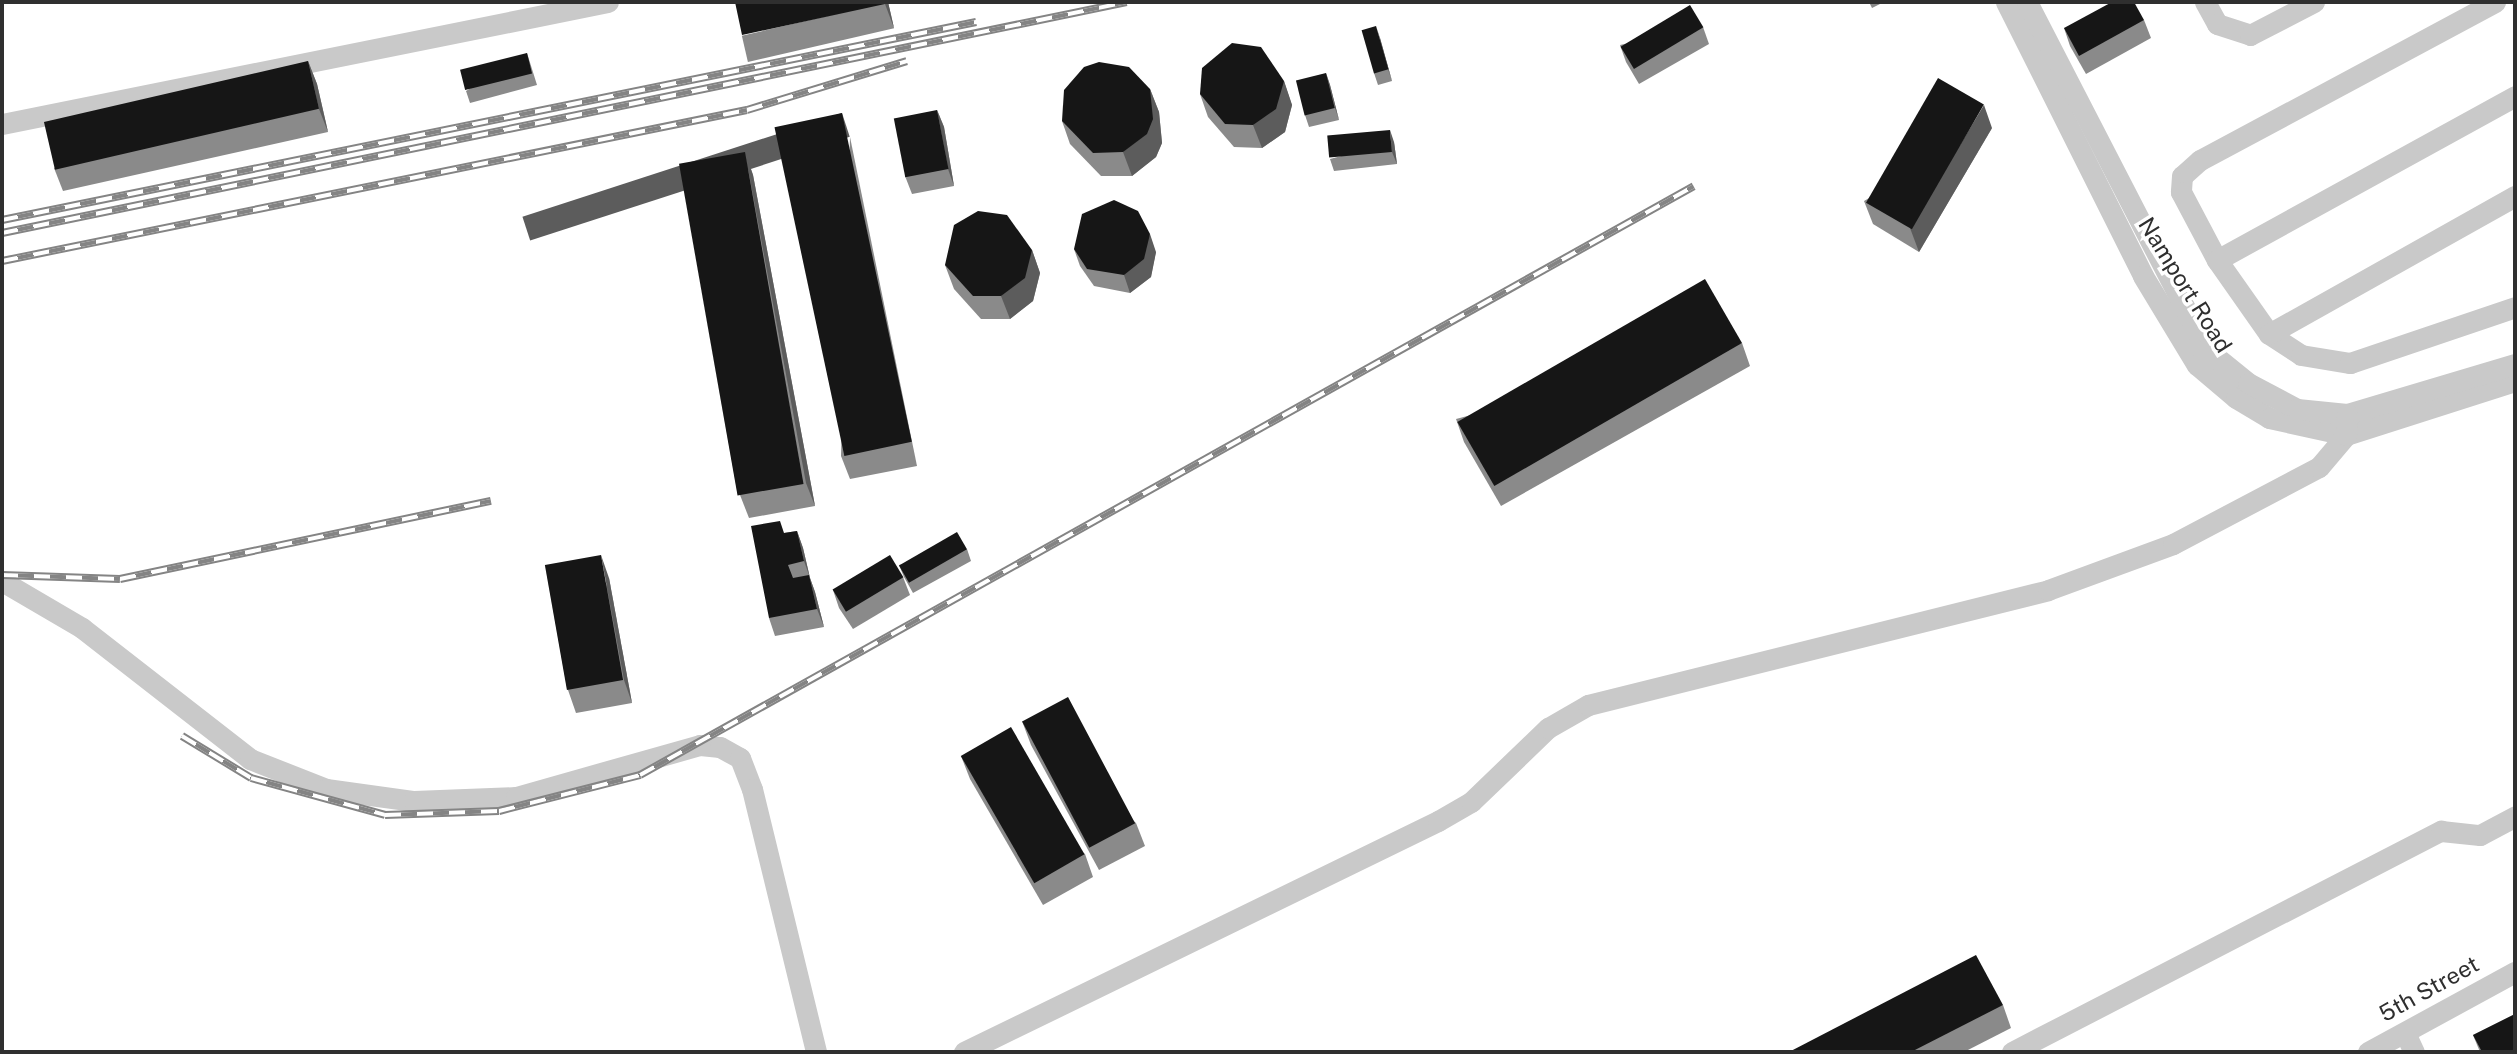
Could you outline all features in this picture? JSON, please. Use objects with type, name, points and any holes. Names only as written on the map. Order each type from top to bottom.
[{"type":"street","points":[[2,124],[608,2]]},
{"type":"street","name":"Namport Road","points":[[2006,2],[2057,113],[2197,365],[2269,418],[2346,425],[2515,382]]},
{"type":"street","points":[[2027,2],[2206,349],[2248,383],[2297,409],[2346,425]]},
{"type":"street","points":[[2205,2],[2217,24],[2249,35],[2314,2]]},
{"type":"street","points":[[2495,2],[2182,176],[2181,192],[2217,260],[2269,334],[2301,355],[2350,363],[2515,307]]},
{"type":"street","points":[[2217,260],[2515,96]]},
{"type":"street","points":[[2269,334],[2515,197]]},
{"type":"street","points":[[964,1052],[1438,821],[1471,802],[1548,728],[1588,705],[2048,590],[2172,544],[2319,467],[2346,425],[2515,364]]},
{"type":"street","points":[[2,581],[82,628],[250,759],[326,789],[414,801],[516,797],[700,745],[720,747],[740,758],[752,789],[816,1052]]},
{"type":"street","points":[[2012,1052],[2441,831],[2480,835],[2515,816]]},
{"type":"street","name":"5th Street","points":[[2368,1052],[2515,972]]},
{"type":"street","points":[[2404,1033],[2414,1052]]},
{"type":"building","points":[[735,2],[885,2],[885,4],[742,35]]},
{"type":"building","points":[[2112,2],[2134,2],[2144,20],[2079,56],[2064,28]]},
{"type":"building","points":[[1690,5],[1703,27],[1634,69],[1621,47]]},
{"type":"building","points":[[1376,26],[1388,69],[1374,73],[1362,30]]},
{"type":"building","points":[[1232,43],[1261,47],[1284,81],[1276,109],[1253,125],[1225,124],[1200,94],[1202,68]]},
{"type":"building","points":[[527,53],[532,73],[465,90],[460,70]]},
{"type":"building","points":[[308,61],[319,109],[55,170],[44,122]]},
{"type":"building","points":[[1099,62],[1129,67],[1150,89],[1153,119],[1147,134],[1123,152],[1093,153],[1062,121],[1064,90],[1084,67]]},
{"type":"building","points":[[1326,73],[1335,108],[1305,115],[1296,80]]},
{"type":"building","points":[[1938,78],[1984,104],[1912,229],[1866,203]]},
{"type":"building","points":[[937,110],[948,169],[905,177],[894,118]]},
{"type":"building","points":[[842,113],[912,442],[844,456],[775,127]]},
{"type":"building","points":[[1390,130],[1392,152],[1329,157],[1327,135]]},
{"type":"building","points":[[745,152],[804,484],[738,496],[679,164]]},
{"type":"building","points":[[1114,200],[1138,211],[1150,234],[1144,259],[1124,275],[1087,269],[1074,249],[1082,214]]},
{"type":"building","points":[[978,211],[1007,215],[1032,250],[1025,278],[1001,296],[973,296],[945,265],[954,225]]},
{"type":"building","points":[[1705,279],[1742,343],[1494,486],[1457,422]]},
{"type":"building","points":[[780,521],[784,533],[797,531],[804,561],[788,565],[793,578],[809,575],[817,609],[769,618],[751,526]]},
{"type":"building","points":[[957,532],[967,549],[909,583],[899,566]]},
{"type":"building","points":[[601,555],[623,680],[567,690],[545,565]]},
{"type":"building","points":[[890,555],[903,577],[846,612],[833,590]]},
{"type":"building","points":[[1068,697],[1135,823],[1089,848],[1022,721]]},
{"type":"building","points":[[1011,727],[1084,854],[1034,883],[961,756]]},
{"type":"building","points":[[1976,955],[2003,1005],[1911,1052],[1789,1052]]},
{"type":"building","points":[[2515,1014],[2515,1049],[2508,1052],[2482,1052],[2473,1035]]},
{"type":"railway","points":[[2,233],[1127,2]]},
{"type":"railway","points":[[2,220],[976,22]]},
{"type":"railway","points":[[2,261],[747,110],[907,61]]},
{"type":"railway","points":[[182,736],[251,778],[385,815],[499,811],[640,775],[1694,186]]},
{"type":"railway","points":[[2,575],[120,579],[491,501]]}]
